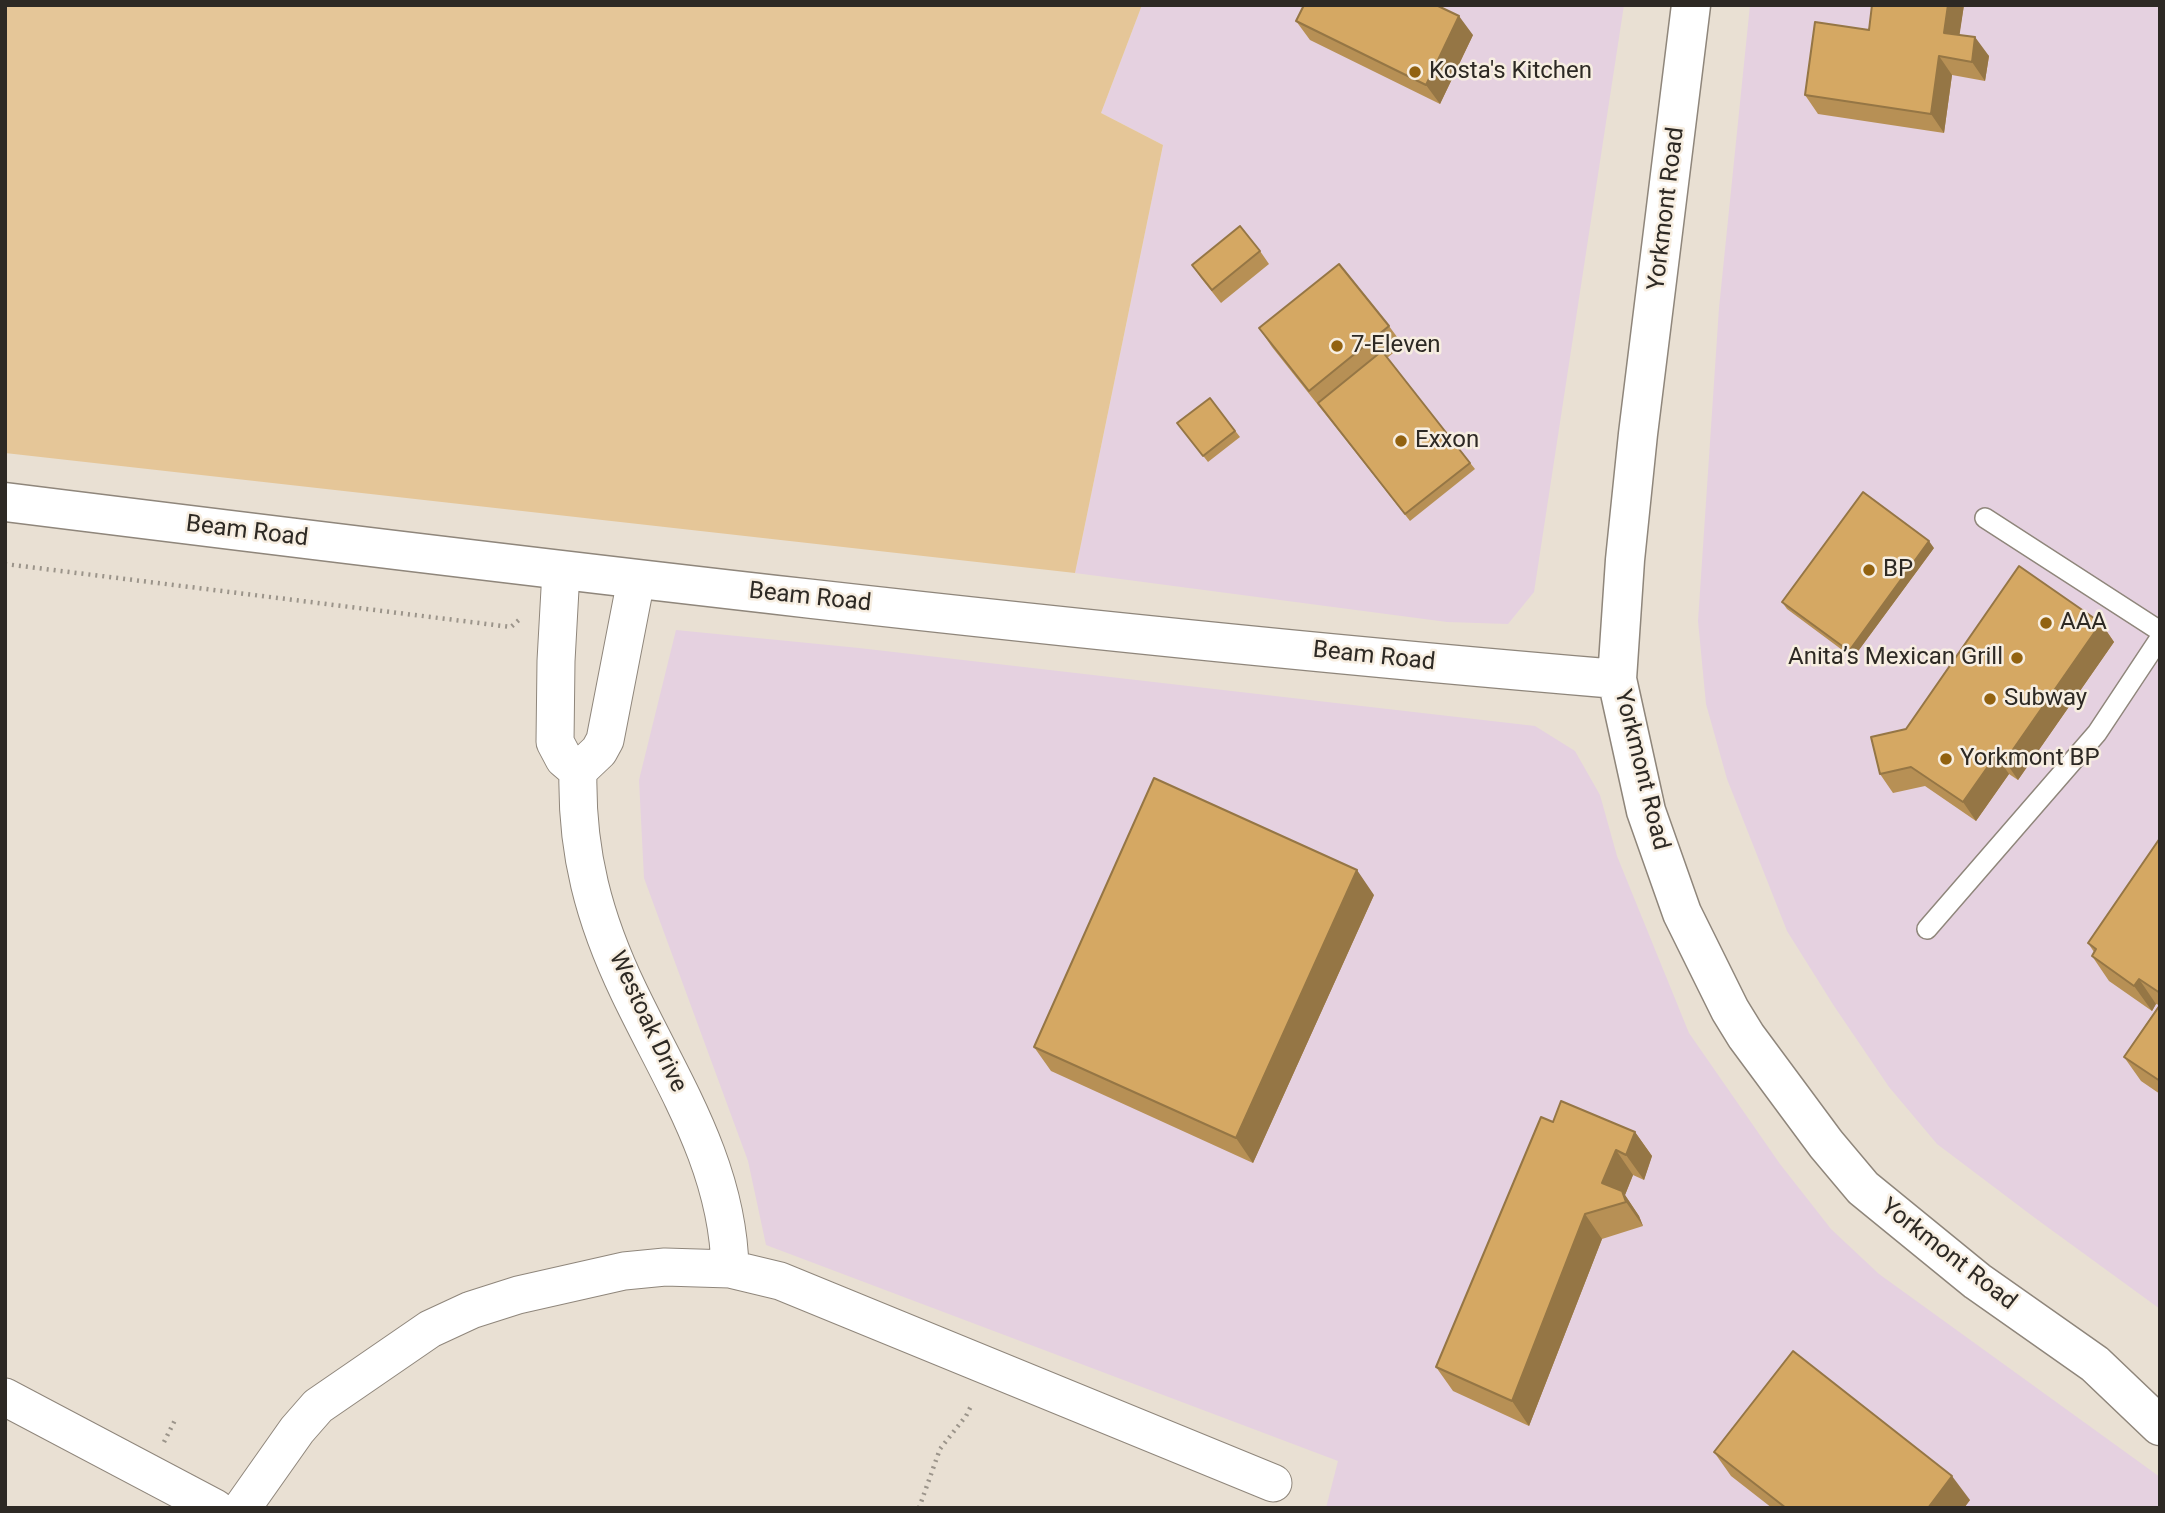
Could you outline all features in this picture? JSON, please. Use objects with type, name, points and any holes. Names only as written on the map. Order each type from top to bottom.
[{"type":"street","name":"Yorkmont Road","points":[[1692,5],[1638,434],[1625,560],[1617,679],[1646,811],[1682,913],[1730,1010],[1746,1036],[1826,1144],[1863,1188],[1977,1281],[2095,1364],[2160,1426]]},
{"type":"street","name":"Beam Road","points":[[5,502],[636,580],[1473,667],[1617,679]]},
{"type":"street","points":[[561,571],[555,742],[564,759],[578,771],[599,751],[605,740],[636,580]]},
{"type":"street","name":"Westoak Drive","points":[[578,771],[577,811],[583,859],[595,908],[628,990],[702,1139],[723,1201],[730,1244],[730,1269]]},
{"type":"street","points":[[242,1508],[297,1430],[318,1406],[430,1329],[471,1310],[517,1294],[624,1271],[665,1267],[730,1269],[780,1281],[1273,1483]]},
{"type":"street","name":"Yorkmont Road","points":[[2095,1364],[2160,1389]]},
{"type":"street","points":[[5,1397],[215,1508]]},
{"type":"lane","points":[[1985,518],[2160,631]]},
{"type":"lane","points":[[1927,929],[2097,733],[2160,638]]},
{"type":"path","points":[[5,564],[511,627],[520,619]]},
{"type":"path","points":[[919,1508],[940,1449],[971,1406]]},
{"type":"path","points":[[159,1452],[175,1420]]},
{"type":"shaded area","points":[[5,5],[1142,5],[1101,113],[1163,145],[1075,573],[5,453]]},
{"type":"shaded area","points":[[1142,5],[1624,5],[1534,592],[1508,624],[1447,622],[1075,573],[1163,145],[1101,113]]},
{"type":"shaded area","points":[[1750,5],[2160,5],[2160,1309],[1937,1144],[1889,1087],[1787,931],[1727,779],[1706,704],[1698,621],[1719,308]]},
{"type":"shaded area","points":[[676,630],[859,648],[1535,726],[1575,751],[1600,795],[1617,856],[1689,1033],[1780,1164],[1831,1229],[1879,1274],[2160,1477],[2160,1508],[1326,1508],[1338,1461],[766,1245],[748,1161],[644,878],[639,780]]},
{"type":"building","name":"Kosta's Kitchen","points":[[1304,5],[1436,5],[1459,16],[1426,85],[1296,21]]},
{"type":"building","points":[[1872,5],[1948,5],[1944,33],[1975,37],[1972,62],[1939,56],[1931,114],[1805,95],[1815,22],[1869,30]]},
{"type":"building","points":[[1240,226],[1260,251],[1212,290],[1192,265]]},
{"type":"building","name":"7-Eleven","points":[[1339,264],[1389,326],[1309,391],[1259,328]]},
{"type":"building","points":[[1382,351],[1470,463],[1405,514],[1318,403]]},
{"type":"building","points":[[1210,398],[1235,431],[1203,456],[1177,423]]},
{"type":"building","points":[[1863,492],[1929,541],[1849,651],[1782,602]]},
{"type":"building","points":[[2019,566],[2101,623],[2005,761],[1996,755],[1963,802],[1911,767],[1880,774],[1871,737],[1906,729]]},
{"type":"building","points":[[1154,778],[1357,870],[1236,1138],[1034,1047]]},
{"type":"building","points":[[2160,838],[2160,993],[2139,979],[2134,986],[2092,956],[2096,949],[2088,943]]},
{"type":"building","points":[[2160,1005],[2160,1081],[2124,1057]]},
{"type":"building","points":[[1561,1101],[1635,1132],[1626,1155],[1616,1150],[1602,1183],[1622,1191],[1626,1202],[1585,1214],[1512,1401],[1436,1367],[1541,1117],[1553,1122]]},
{"type":"building","points":[[1793,1351],[1952,1476],[1928,1508],[1786,1508],[1714,1452]]},
{"type":"place","name":"Kosta's Kitchen","points":[[1415,72]]},
{"type":"place","name":"7-Eleven","points":[[1337,346]]},
{"type":"place","name":"Exxon","points":[[1401,441]]},
{"type":"place","name":"BP","points":[[1869,570]]},
{"type":"place","name":"AAA","points":[[2046,623]]},
{"type":"place","name":"Anita’s Mexican Grill","points":[[2017,658]]},
{"type":"place","name":"Subway","points":[[1990,699]]},
{"type":"place","name":"Yorkmont BP","points":[[1946,759]]}]
